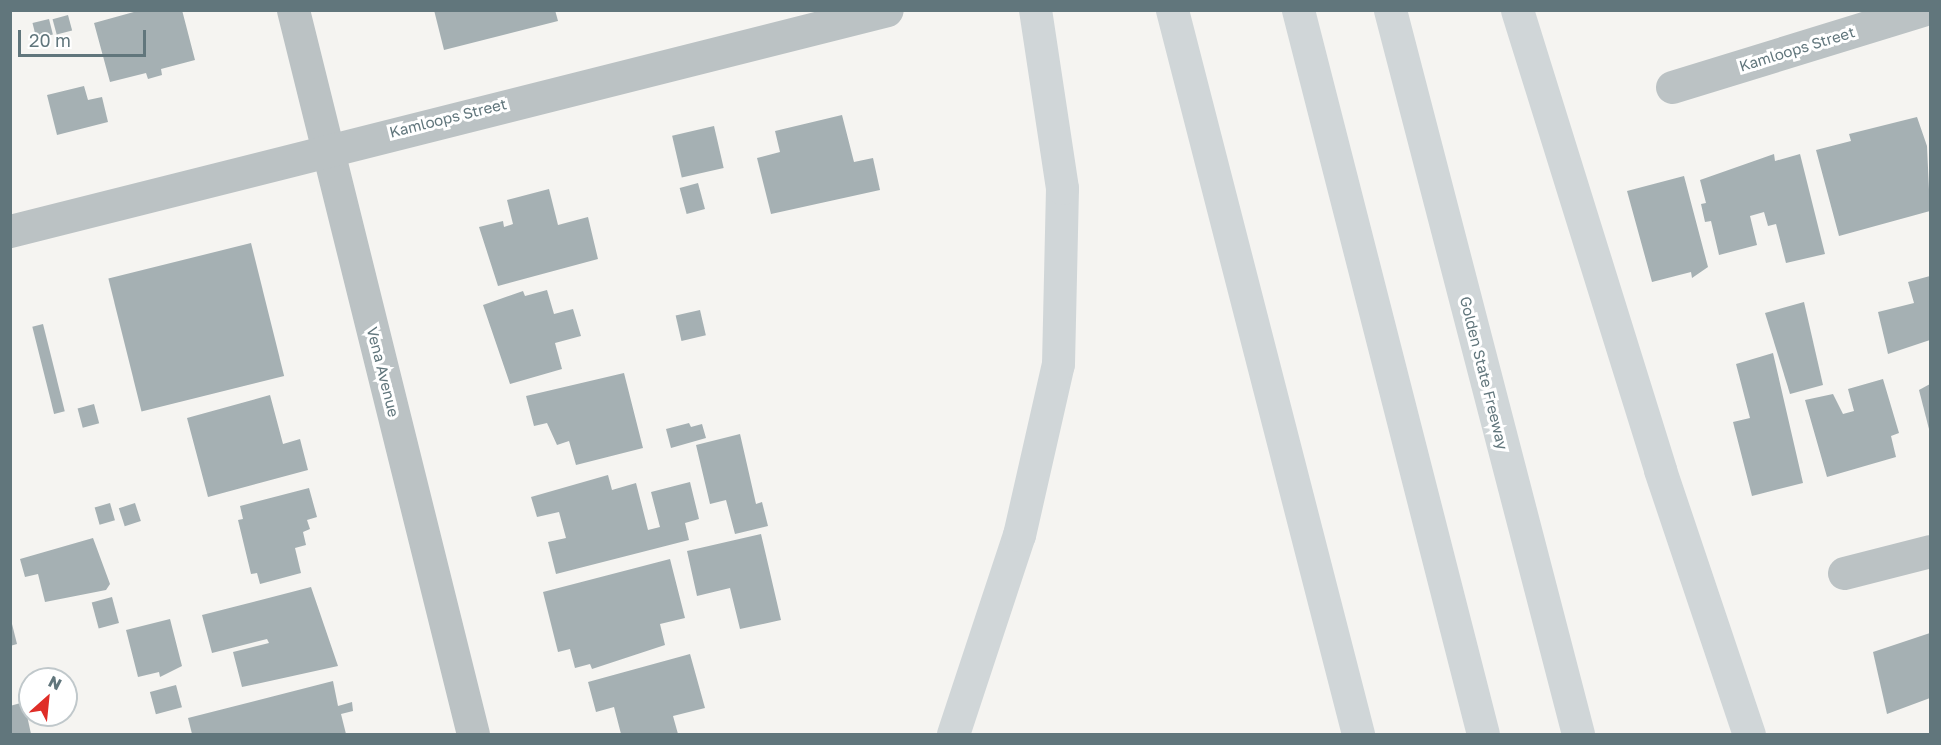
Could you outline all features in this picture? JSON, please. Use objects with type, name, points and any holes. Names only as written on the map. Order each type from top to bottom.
[{"type":"highway","points":[[953,735],[1019,535],[1058,364],[1062,188],[1035,10]]},
{"type":"highway","points":[[1172,10],[1358,735]]},
{"type":"highway","points":[[1298,10],[1483,735]]},
{"type":"highway","name":"Golden State Freeway","points":[[1390,10],[1578,735]]},
{"type":"highway","points":[[1517,10],[1660,470],[1749,735]]},
{"type":"street","name":"Vena Avenue","points":[[293,10],[473,735]]},
{"type":"street","name":"Kamloops Street","points":[[10,231],[328,148],[887,10]]},
{"type":"street","name":"Kamloops Street","points":[[1672,87],[1922,10]]},
{"type":"street","points":[[1844,573],[1930,551]]},
{"type":"building","points":[[141,10],[182,10],[195,60],[161,69],[162,75],[148,79],[146,73],[110,82],[94,23]]},
{"type":"building","points":[[434,10],[555,10],[558,21],[444,50]]},
{"type":"building","points":[[68,15],[72,30],[57,35],[53,19]]},
{"type":"building","points":[[49,19],[53,35],[36,39],[33,23]]},
{"type":"building","points":[[84,86],[88,100],[102,97],[108,122],[57,135],[47,95]]},
{"type":"building","points":[[842,115],[854,162],[873,158],[880,190],[771,214],[757,158],[780,152],[775,131]]},
{"type":"building","points":[[1917,117],[1927,146],[1930,211],[1839,236],[1816,150],[1851,141],[1849,134]]},
{"type":"building","points":[[714,126],[724,168],[682,178],[672,136]]},
{"type":"building","points":[[1774,154],[1775,161],[1800,154],[1825,254],[1786,263],[1776,224],[1768,226],[1764,212],[1750,216],[1757,245],[1719,255],[1711,221],[1705,222],[1701,204],[1706,203],[1700,180]]},
{"type":"building","points":[[1684,176],[1708,267],[1692,278],[1691,272],[1652,282],[1627,191]]},
{"type":"building","points":[[698,183],[705,209],[687,214],[680,188]]},
{"type":"building","points":[[549,189],[558,225],[588,217],[598,259],[498,286],[479,227],[503,221],[504,227],[513,224],[507,200]]},
{"type":"building","points":[[251,243],[284,376],[142,411],[108,279]]},
{"type":"building","points":[[1930,276],[1930,340],[1888,354],[1878,312],[1914,303],[1908,282]]},
{"type":"building","points":[[547,290],[554,314],[573,309],[581,336],[555,343],[562,369],[510,384],[483,305],[523,291],[525,296]]},
{"type":"building","points":[[1804,302],[1823,385],[1790,394],[1765,313]]},
{"type":"building","points":[[700,310],[706,335],[681,341],[676,316]]},
{"type":"building","points":[[43,324],[65,411],[54,414],[32,327]]},
{"type":"building","points":[[1773,353],[1803,483],[1752,496],[1733,422],[1750,418],[1736,364]]},
{"type":"building","points":[[624,373],[643,448],[576,465],[569,441],[557,445],[547,423],[534,426],[526,396]]},
{"type":"building","points":[[1883,379],[1899,433],[1891,436],[1896,457],[1827,477],[1805,400],[1833,394],[1843,414],[1854,411],[1848,389]]},
{"type":"building","points":[[1930,384],[1930,433],[1919,390]]},
{"type":"building","points":[[270,395],[283,444],[300,439],[308,470],[208,497],[187,418]]},
{"type":"building","points":[[94,404],[99,423],[83,428],[78,408]]},
{"type":"building","points":[[689,423],[691,427],[702,424],[706,438],[671,448],[666,429]]},
{"type":"building","points":[[740,434],[756,504],[762,502],[768,526],[735,534],[726,500],[710,504],[696,445]]},
{"type":"building","points":[[608,475],[612,490],[636,483],[648,530],[660,527],[651,492],[690,482],[699,519],[685,523],[689,540],[556,574],[548,542],[566,538],[559,512],[537,517],[531,497]]},
{"type":"building","points":[[309,488],[317,517],[307,520],[310,529],[303,532],[306,545],[295,548],[301,573],[260,584],[257,573],[251,574],[238,520],[243,519],[240,506]]},
{"type":"building","points":[[110,503],[115,520],[100,525],[95,507]]},
{"type":"building","points":[[135,503],[141,521],[125,526],[119,508]]},
{"type":"building","points":[[761,534],[781,620],[740,629],[730,588],[697,596],[687,551]]},
{"type":"building","points":[[93,538],[110,584],[106,590],[45,602],[38,574],[25,577],[20,559]]},
{"type":"building","points":[[670,559],[685,618],[660,624],[665,645],[592,669],[590,664],[575,668],[570,649],[558,652],[543,592]]},
{"type":"building","points":[[311,587],[338,666],[242,687],[233,652],[269,643],[267,639],[212,653],[202,615]]},
{"type":"building","points":[[112,597],[119,623],[99,629],[92,602]]},
{"type":"building","points":[[170,619],[182,666],[160,677],[159,672],[138,677],[126,630]]},
{"type":"building","points":[[10,621],[17,644],[10,646]]},
{"type":"building","points":[[1930,633],[1930,698],[1887,714],[1873,652]]},
{"type":"building","points":[[690,654],[705,708],[673,716],[678,734],[621,734],[614,707],[596,712],[588,682]]},
{"type":"building","points":[[333,681],[338,706],[352,702],[353,711],[341,714],[346,734],[192,734],[188,718]]},
{"type":"building","points":[[176,685],[182,707],[156,714],[150,692]]},
{"type":"building","points":[[18,704],[18,727],[29,727],[31,734],[10,734],[10,706]]}]
